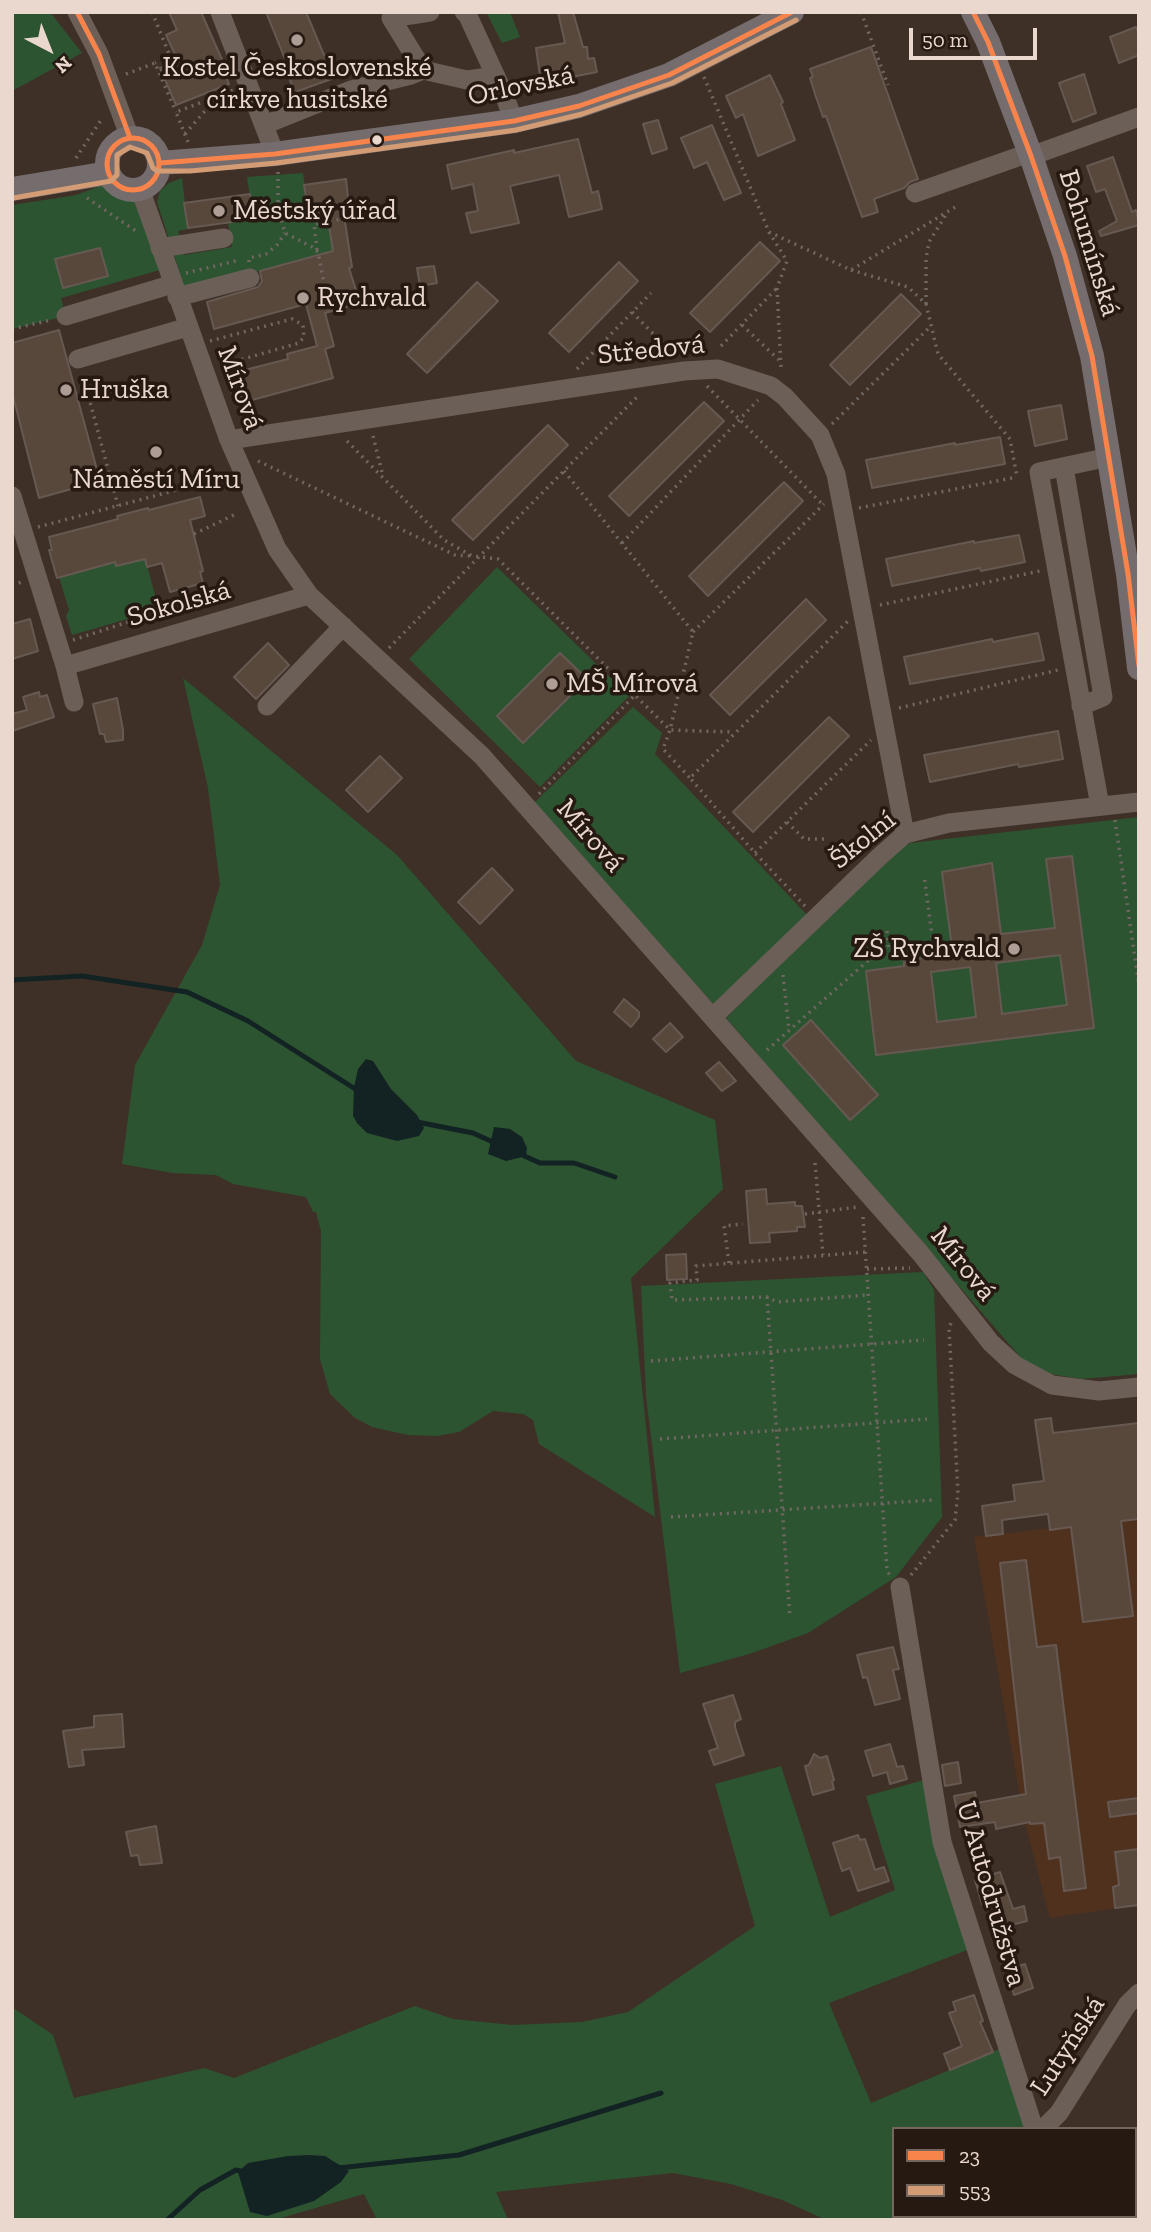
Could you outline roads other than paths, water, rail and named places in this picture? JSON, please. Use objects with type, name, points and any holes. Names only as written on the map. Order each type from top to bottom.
[{"type":"main road","name":"Orlovská","points":[[160,163],[275,154],[514,121],[579,106],[669,75],[793,12]]},
{"type":"main road","name":"Bohumínská","points":[[973,12],[988,41],[1065,256],[1092,356],[1128,574],[1139,668]]},
{"type":"main road","points":[[130,138],[147,142],[154,148],[160,163],[154,180],[140,190],[124,189],[112,180],[108,173],[107,157],[110,150],[122,139],[130,138]]},
{"type":"main road","points":[[12,189],[108,173]]},
{"type":"street","points":[[77,12],[99,54],[130,138]]},
{"type":"street","points":[[220,12],[275,154]]},
{"type":"street","points":[[423,70],[391,18],[430,12]]},
{"type":"street","points":[[464,12],[496,76],[514,121]]},
{"type":"street","points":[[264,125],[351,90],[423,70],[467,80],[496,76]]},
{"type":"street","points":[[915,193],[1139,117]]},
{"type":"street","name":"Mírová","points":[[140,190],[160,248],[179,285],[191,336],[229,440],[277,549],[309,595],[482,755],[930,1267],[991,1343],[1015,1365],[1052,1385],[1099,1391],[1139,1387]]},
{"type":"street","points":[[160,248],[224,238]]},
{"type":"street","points":[[66,316],[249,268]]},
{"type":"street","points":[[78,359],[191,336]]},
{"type":"street","name":"Středová","points":[[229,440],[656,375],[718,369],[771,386],[785,397],[820,435],[836,474],[905,834]]},
{"type":"street","points":[[1107,805],[1074,667],[1039,472],[1109,457]]},
{"type":"street","points":[[1064,467],[1103,697],[1082,706]]},
{"type":"street","points":[[13,503],[24,531],[74,702]]},
{"type":"street","name":"Sokolská","points":[[65,666],[309,595]]},
{"type":"street","points":[[267,706],[343,626]]},
{"type":"street","name":"Školní","points":[[713,1017],[905,834],[949,823],[1139,802]]},
{"type":"street","name":"U Autodružstva","points":[[900,1587],[942,1842],[1033,2127]]},
{"type":"street","name":"Lutyňská","points":[[1045,2127],[1059,2113],[1127,2005],[1139,1993]]},
{"type":"waterway","points":[[12,980],[82,976],[187,992],[248,1021],[360,1092]]},
{"type":"waterway","points":[[417,1122],[473,1133],[495,1143]]},
{"type":"waterway","points":[[520,1154],[540,1163],[574,1163],[615,1177]]},
{"type":"waterway","points":[[338,2168],[459,2155],[661,2093]]},
{"type":"waterway","points":[[167,2220],[200,2190],[236,2170],[245,2172]]},
{"type":"place","name":"Kostel Československé církve husitské","points":[[297,40]]},
{"type":"place","name":"Městský úřad","points":[[219,211]]},
{"type":"place","name":"Rychvald","points":[[303,298]]},
{"type":"place","name":"Hruška","points":[[66,390]]},
{"type":"place","name":"Náměstí Míru","points":[[156,452]]},
{"type":"place","name":"MŠ Mírová","points":[[552,684]]},
{"type":"place","name":"ZŠ Rychvald","points":[[1014,949]]}]
